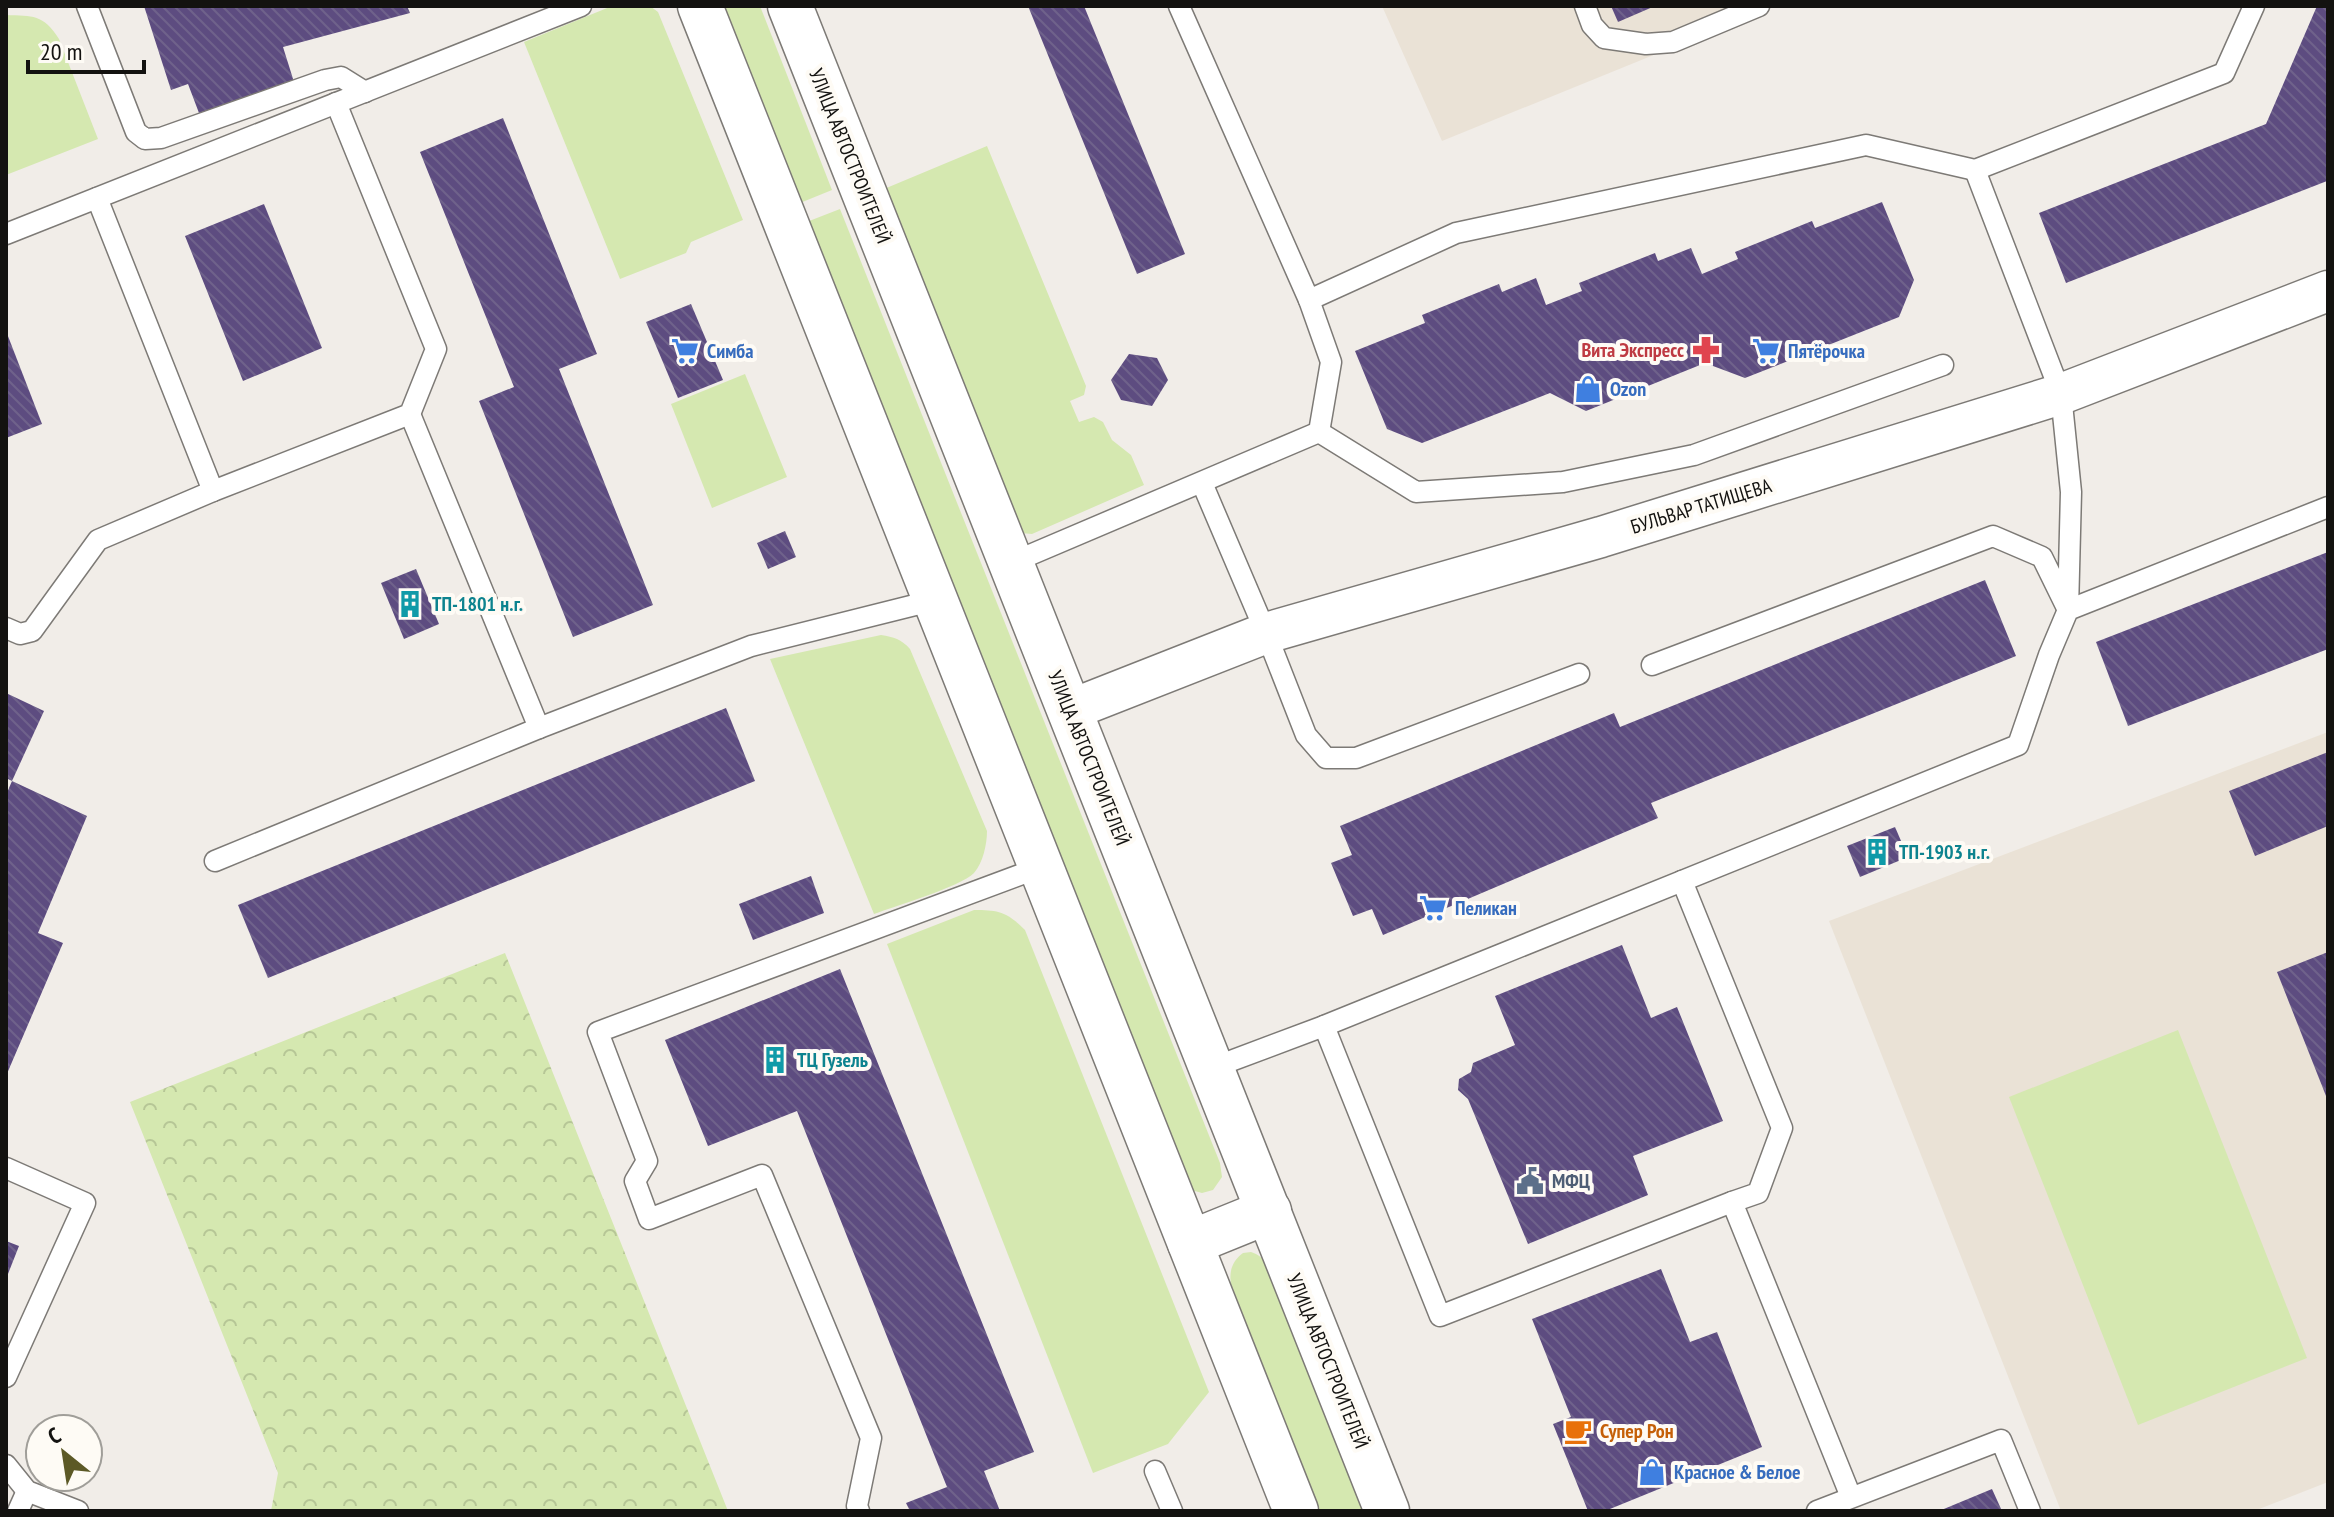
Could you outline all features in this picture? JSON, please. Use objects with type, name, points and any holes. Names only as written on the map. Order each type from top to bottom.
[{"type":"main road","points":[[700,6],[1296,1511]]},
{"type":"main road","name":"УЛИЦА АВТОСТРОИТЕЛЕЙ","points":[[790,6],[1387,1511]]},
{"type":"main road","points":[[1190,1243],[1269,1211]]},
{"type":"street","name":"БУЛЬВАР ТАТИЩЕВА","points":[[1070,710],[1266,633],[1601,537],[2061,394],[2328,291]]},
{"type":"lane","points":[[87,6],[136,132],[145,139],[161,138],[325,80],[341,77],[365,92]]},
{"type":"lane","points":[[6,234],[581,6]]},
{"type":"lane","points":[[1179,6],[1309,300],[1331,362],[1319,432]]},
{"type":"lane","points":[[1585,6],[1592,25],[1604,38],[1646,44],[1673,42],[1759,6]]},
{"type":"lane","points":[[1309,300],[1456,233],[1866,145],[1975,170],[2224,73],[2254,6]]},
{"type":"lane","points":[[336,103],[436,349],[410,414],[539,728]]},
{"type":"lane","points":[[1212,1068],[1324,1026],[2018,745],[2068,610],[2071,492],[2061,394],[1975,170]]},
{"type":"lane","points":[[97,198],[213,491]]},
{"type":"lane","points":[[1319,432],[1416,492],[1563,482],[1694,455],[1943,365]]},
{"type":"lane","points":[[6,628],[20,634],[32,631],[98,540],[410,414]]},
{"type":"lane","points":[[1011,563],[1319,432]]},
{"type":"lane","points":[[1202,483],[1306,735],[1326,758],[1356,758],[1579,674]]},
{"type":"lane","points":[[2068,610],[2328,507]]},
{"type":"lane","points":[[1652,665],[1993,536],[2042,557],[2068,610]]},
{"type":"lane","points":[[215,861],[539,728],[751,646],[935,600]]},
{"type":"lane","points":[[859,1511],[857,1506],[871,1438],[762,1175],[649,1219],[635,1181],[647,1161],[598,1032],[1041,867]]},
{"type":"lane","points":[[1324,1026],[1440,1316],[1758,1193],[1782,1128],[1682,881]]},
{"type":"lane","points":[[6,1168],[85,1203],[6,1377]]},
{"type":"lane","points":[[1732,1202],[1851,1497]]},
{"type":"lane","points":[[1817,1511],[2001,1440],[2030,1511]]},
{"type":"lane","points":[[6,1465],[24,1487]]},
{"type":"lane","points":[[1155,1471],[1172,1511]]},
{"type":"lane","points":[[32,1493],[78,1511]]},
{"type":"shaded area","points":[[1382,6],[1774,6],[1442,141]]},
{"type":"shaded area","points":[[2328,732],[2328,1482],[2254,1511],[2061,1511],[1829,921]]},
{"type":"green space","points":[[612,6],[650,6],[658,12],[743,220],[691,242],[686,253],[620,279],[524,42]]},
{"type":"green space","points":[[722,6],[760,6],[832,190],[800,203]]},
{"type":"green space","points":[[6,15],[37,18],[48,25],[59,39],[98,139],[6,175]]},
{"type":"green space","points":[[987,146],[1086,386],[1084,395],[1070,401],[1079,422],[1094,417],[1103,422],[1112,440],[1131,455],[1144,485],[1032,534],[1021,533],[872,194]]},
{"type":"green space","points":[[840,209],[1220,1163],[1222,1177],[1213,1190],[1202,1193],[1191,1190],[804,223]]},
{"type":"green space","points":[[745,374],[787,477],[712,508],[671,404]]},
{"type":"green space","points":[[881,635],[897,639],[910,649],[987,831],[984,853],[974,873],[942,890],[874,914],[770,659]]},
{"type":"green space","points":[[974,910],[1002,913],[1025,930],[1209,1392],[1168,1444],[1093,1473],[887,944]]},
{"type":"green space","points":[[505,953],[728,1511],[271,1511],[278,1473],[130,1102]]},
{"type":"green space","points":[[2178,1030],[2307,1358],[2138,1425],[2009,1097]]},
{"type":"green space","points":[[1243,1253],[1257,1254],[1268,1267],[1363,1511],[1320,1511],[1231,1284],[1234,1263]]},
{"type":"building","points":[[144,6],[407,6],[410,13],[283,47],[294,82],[199,113],[188,84],[171,90]]},
{"type":"building","points":[[1028,6],[1084,6],[1185,254],[1137,274]]},
{"type":"building","points":[[1611,6],[1655,6],[1618,22]]},
{"type":"building","points":[[2317,6],[2328,6],[2327,181],[2066,283],[2039,213],[2266,124]]},
{"type":"building","points":[[503,118],[597,354],[559,369],[653,605],[573,637],[479,401],[514,387],[420,152]]},
{"type":"building","points":[[1882,202],[1914,280],[1899,317],[1745,378],[1705,363],[1586,411],[1550,393],[1422,443],[1387,429],[1355,351],[1425,323],[1422,315],[1499,284],[1502,292],[1536,278],[1546,305],[1582,291],[1579,283],[1655,253],[1658,261],[1691,248],[1702,274],[1738,259],[1735,252],[1812,221],[1815,228]]},
{"type":"building","points":[[264,204],[322,348],[243,381],[185,236]]},
{"type":"building","name":"Симба","points":[[691,304],[723,380],[678,398],[646,322]]},
{"type":"building","points":[[6,331],[42,424],[6,438]]},
{"type":"building","points":[[1129,354],[1157,358],[1168,380],[1152,406],[1121,400],[1111,380]]},
{"type":"building","points":[[785,531],[796,557],[768,569],[757,543]]},
{"type":"building","points":[[2328,552],[2328,649],[2128,726],[2096,642]]},
{"type":"building","name":"ТП-1801 н.г.","points":[[416,569],[439,624],[404,639],[381,583]]},
{"type":"building","points":[[1985,580],[2016,656],[1651,803],[1658,818],[1383,935],[1372,909],[1353,916],[1331,863],[1352,855],[1340,826],[1614,713],[1620,727]]},
{"type":"building","points":[[6,693],[44,711],[12,781],[6,778]]},
{"type":"building","points":[[726,708],[755,781],[268,978],[238,905]]},
{"type":"building","points":[[2328,752],[2328,826],[2255,856],[2229,791]]},
{"type":"building","points":[[12,781],[87,816],[38,933],[63,943],[6,1076],[6,795]]},
{"type":"building","name":"ТП-1903 н.г.","points":[[1895,827],[1908,857],[1860,877],[1847,846]]},
{"type":"building","points":[[811,876],[824,913],[753,940],[739,904]]},
{"type":"building","points":[[1622,945],[1651,1018],[1677,1007],[1723,1121],[1633,1156],[1648,1195],[1528,1244],[1468,1099],[1458,1090],[1459,1079],[1471,1072],[1473,1063],[1515,1045],[1495,996]]},
{"type":"building","points":[[2328,952],[2328,1101],[2277,972]]},
{"type":"building","points":[[840,969],[1034,1452],[984,1471],[1000,1511],[910,1511],[906,1503],[947,1487],[797,1111],[708,1146],[665,1040]]},
{"type":"building","points":[[6,1241],[19,1246],[6,1279]]},
{"type":"building","points":[[1661,1269],[1690,1342],[1717,1332],[1762,1447],[1605,1511],[1588,1511],[1553,1424],[1571,1417],[1532,1319]]},
{"type":"building","points":[[1992,1489],[2002,1511],[1939,1511]]},
{"type":"place","name":"Вита Экспресс","points":[[1706,350]]},
{"type":"place","name":"Симба","points":[[685,351]]},
{"type":"place","name":"Пятёрочка","points":[[1766,351]]},
{"type":"place","name":"Ozon","points":[[1588,389]]},
{"type":"place","name":"ТП-1801 н.г.","points":[[410,604]]},
{"type":"place","name":"ТП-1903 н.г.","points":[[1877,852]]},
{"type":"place","name":"Пеликан","points":[[1433,908]]},
{"type":"place","name":"ТЦ Гузель","points":[[775,1060]]},
{"type":"place","name":"МФЦ","points":[[1530,1181]]},
{"type":"place","name":"Супер Рон","points":[[1578,1431]]},
{"type":"place","name":"Красное & Белое","points":[[1652,1472]]}]
